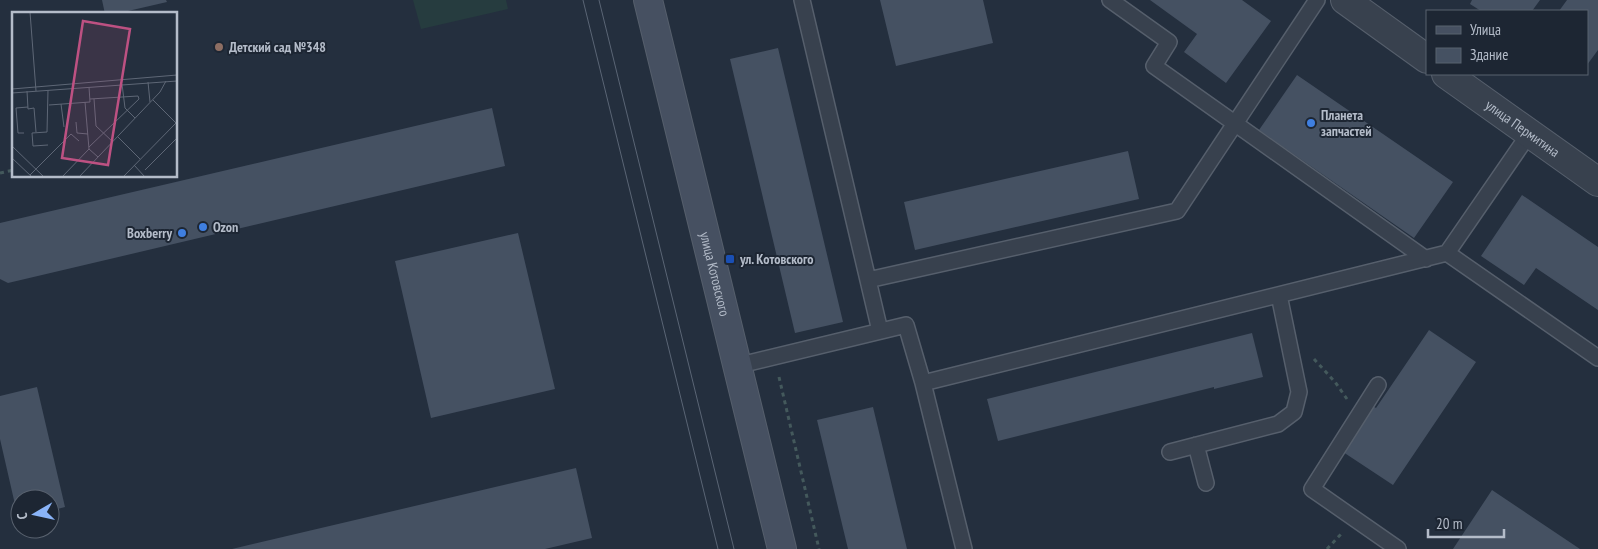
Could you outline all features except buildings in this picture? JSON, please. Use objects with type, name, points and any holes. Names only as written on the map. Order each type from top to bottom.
[{"type":"main road","name":"улица Котовского","points":[[648,0],[782,549]]},
{"type":"street","points":[[1345,0],[1426,59]]},
{"type":"street","name":"улица Пермитина","points":[[1447,75],[1598,182]]},
{"type":"lane","points":[[802,0],[880,331]]},
{"type":"lane","points":[[1110,0],[1169,42],[1154,66],[1426,258]]},
{"type":"lane","points":[[868,280],[1177,212],[1318,0]]},
{"type":"lane","points":[[923,383],[1447,254],[1529,134]]},
{"type":"lane","points":[[1447,254],[1598,358]]},
{"type":"lane","points":[[1170,452],[1278,424],[1294,412],[1299,392],[1279,295]]},
{"type":"lane","points":[[736,366],[906,324],[923,383],[964,549]]},
{"type":"lane","points":[[1378,385],[1312,489],[1398,549]]},
{"type":"lane","points":[[1196,445],[1206,484]]},
{"type":"path","points":[[1286,329],[1335,382],[1359,416]]},
{"type":"path","points":[[774,357],[819,549]]},
{"type":"green space","points":[[413,0],[506,0],[508,9],[421,29]]},
{"type":"tram line","points":[[583,0],[718,549]]},
{"type":"tram line","points":[[599,0],[734,549]]},
{"type":"place","name":"Детский сад №348","points":[[219,47]]},
{"type":"place","name":"Планета запчастей","points":[[1311,123]]},
{"type":"place","name":"Ozon","points":[[203,227]]},
{"type":"place","name":"Boxberry","points":[[182,233]]},
{"type":"place","name":"ул. Котовского","points":[[730,259]]}]
